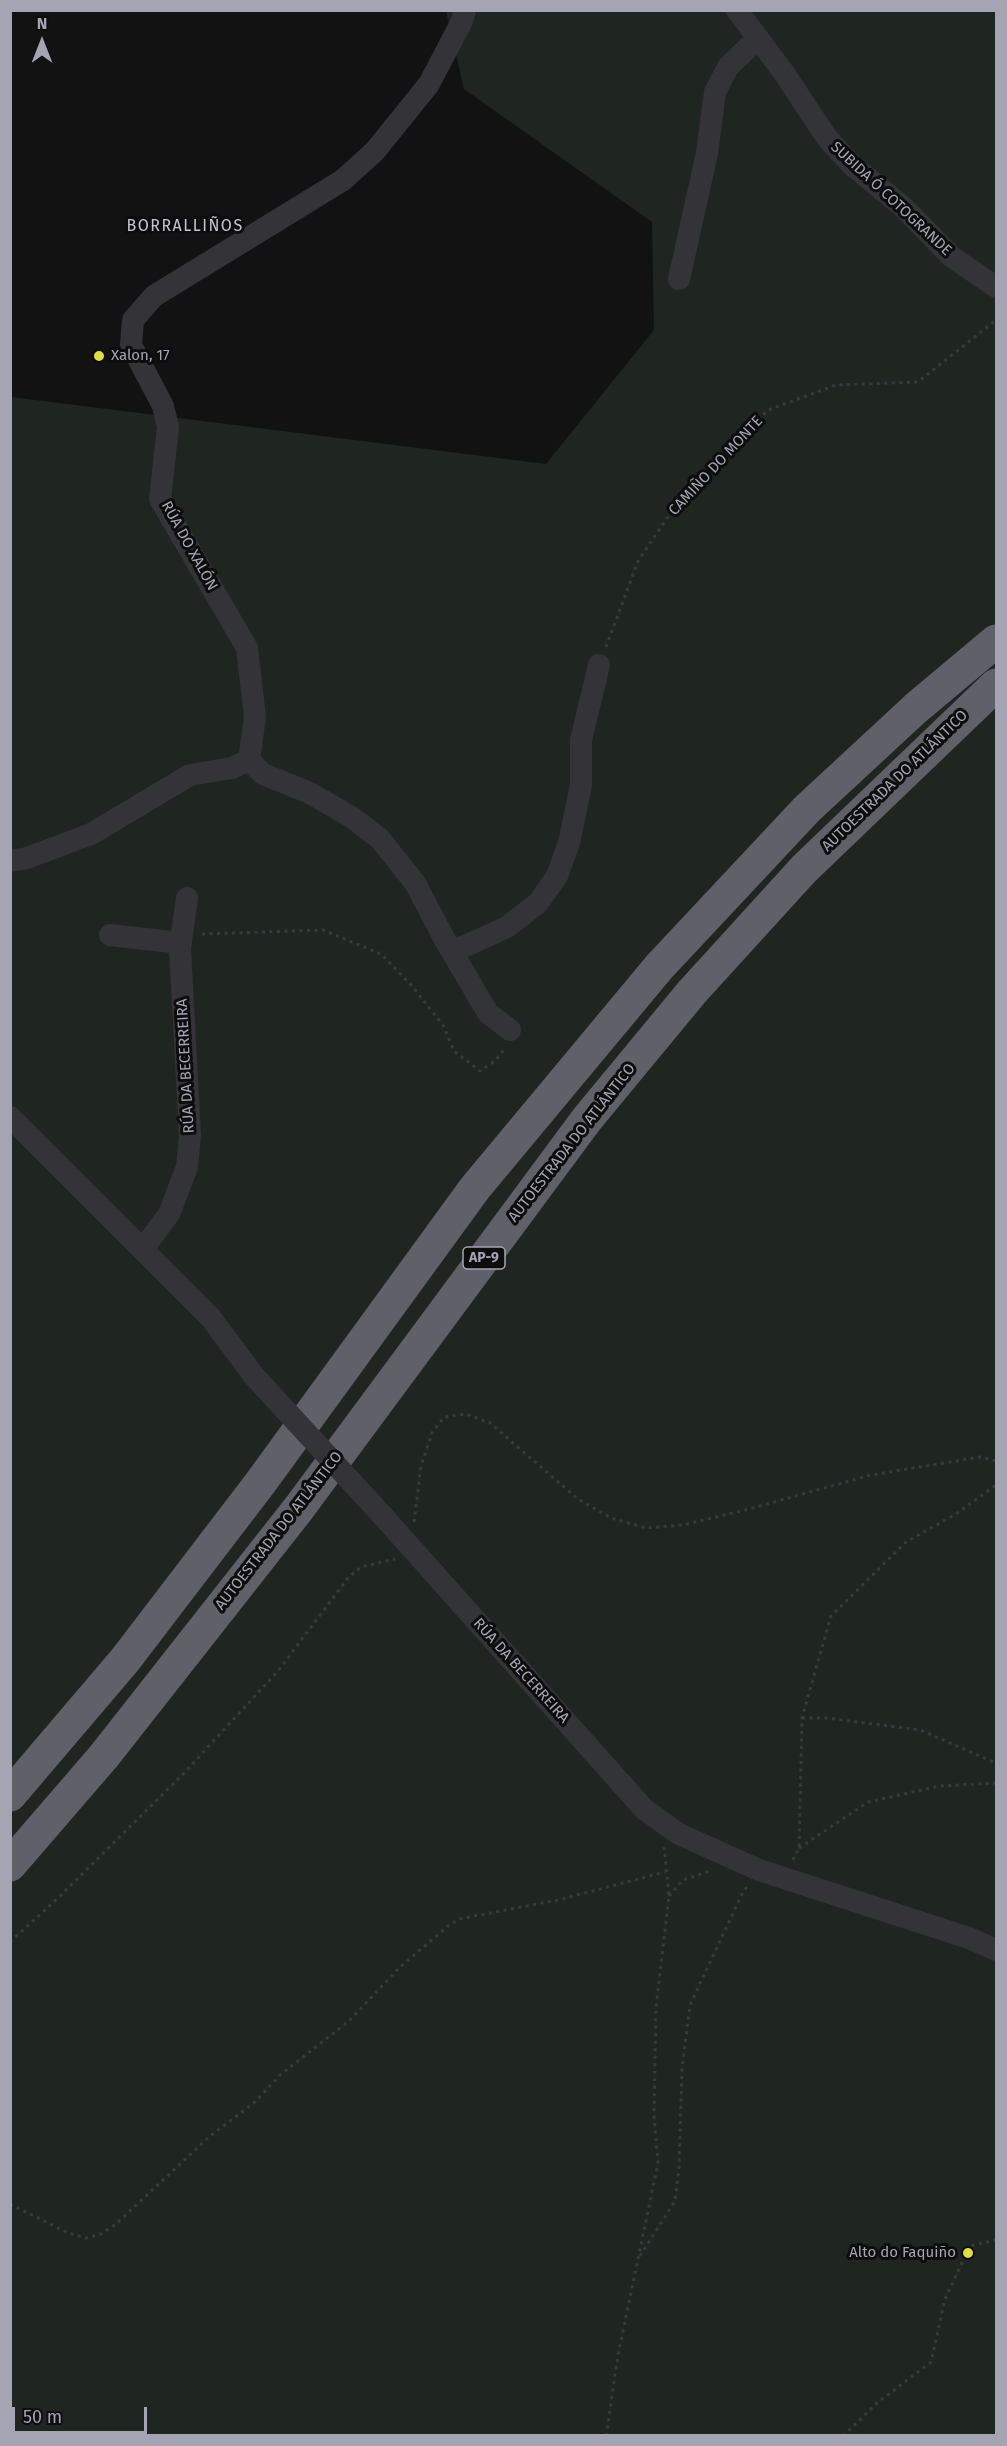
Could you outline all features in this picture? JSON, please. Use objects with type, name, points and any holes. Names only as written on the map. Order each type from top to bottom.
[{"type":"highway","points":[[10,1795],[125,1660],[261,1482],[475,1188],[659,967],[807,809],[916,708],[996,641]]},
{"type":"highway","name":"AUTOESTRADA DO ATLÁNTICO","points":[[10,1865],[104,1756],[299,1508],[587,1119],[692,992],[804,869],[996,685]]},
{"type":"street","name":"RÚA DO XALÓN","points":[[249,760],[255,717],[247,648],[160,499],[168,427],[163,406],[131,345],[133,320],[154,296],[343,180],[375,151],[429,84],[462,21],[465,10]]},
{"type":"street","name":"SUBIDA Ó COTOGRANDE","points":[[737,10],[826,138],[852,165],[903,207],[952,257],[996,287]]},
{"type":"street","points":[[679,279],[707,153],[715,92],[728,67],[758,38]]},
{"type":"street","points":[[452,952],[507,927],[538,903],[557,876],[569,843],[581,785],[581,741],[599,665]]},
{"type":"street","points":[[10,861],[27,858],[91,834],[190,775],[232,768],[249,760],[263,774],[310,793],[353,818],[380,839],[415,883],[488,1013],[510,1030]]},
{"type":"street","name":"RÚA DA BECERREIRA","points":[[143,1249],[169,1214],[187,1167],[190,1136],[181,939],[187,898]]},
{"type":"street","points":[[110,935],[181,939]]},
{"type":"street","name":"RÚA DA BECERREIRA","points":[[10,1117],[212,1318],[254,1376],[382,1515],[644,1809],[679,1834],[749,1866],[969,1938],[996,1950]]},
{"type":"path","name":"CAMIÑO DO MONTE","points":[[599,665],[638,561],[676,505],[768,410],[836,385],[918,382],[996,320]]},
{"type":"path","points":[[181,939],[323,930],[381,954],[443,1025],[454,1051],[480,1071],[495,1061],[510,1042],[510,1030]]},
{"type":"path","points":[[10,1942],[58,1898],[184,1773],[278,1671],[348,1578],[362,1567],[414,1551],[421,1466],[432,1433],[444,1418],[466,1414],[490,1423],[578,1499],[611,1518],[646,1528],[694,1522],[871,1475],[980,1457],[996,1461]]},
{"type":"path","points":[[784,1878],[799,1848],[802,1718],[831,1616],[906,1542],[956,1514],[996,1485]]},
{"type":"path","points":[[802,1718],[826,1718],[920,1730],[996,1763]]},
{"type":"path","points":[[799,1848],[868,1802],[940,1786],[996,1783]]},
{"type":"path","points":[[606,2436],[618,2355],[658,2163],[654,2115],[656,2007],[669,1896],[662,1822]]},
{"type":"path","points":[[639,2258],[675,2201],[680,2168],[682,2068],[690,2005],[742,1894],[749,1866],[683,1880],[669,1896]]},
{"type":"path","points":[[10,2204],[68,2233],[86,2238],[101,2234],[117,2224],[209,2137],[255,2102],[280,2075],[348,2021],[399,1968],[453,1922],[505,1909],[558,1900],[665,1872]]},
{"type":"path","points":[[843,2436],[877,2403],[931,2362],[945,2299],[970,2246],[996,2240]]},
{"type":"shaded area","points":[[446,11],[996,11],[996,2435],[11,2436],[11,397],[546,464],[654,330],[652,222],[464,89]]},
{"type":"place","name":"Xalon, 17","points":[[99,356]]},
{"type":"place","name":"Alto do Faquiño","points":[[968,2253]]},
{"type":"district","name":"BORRALLIÑOS","points":[[185,227]]}]
